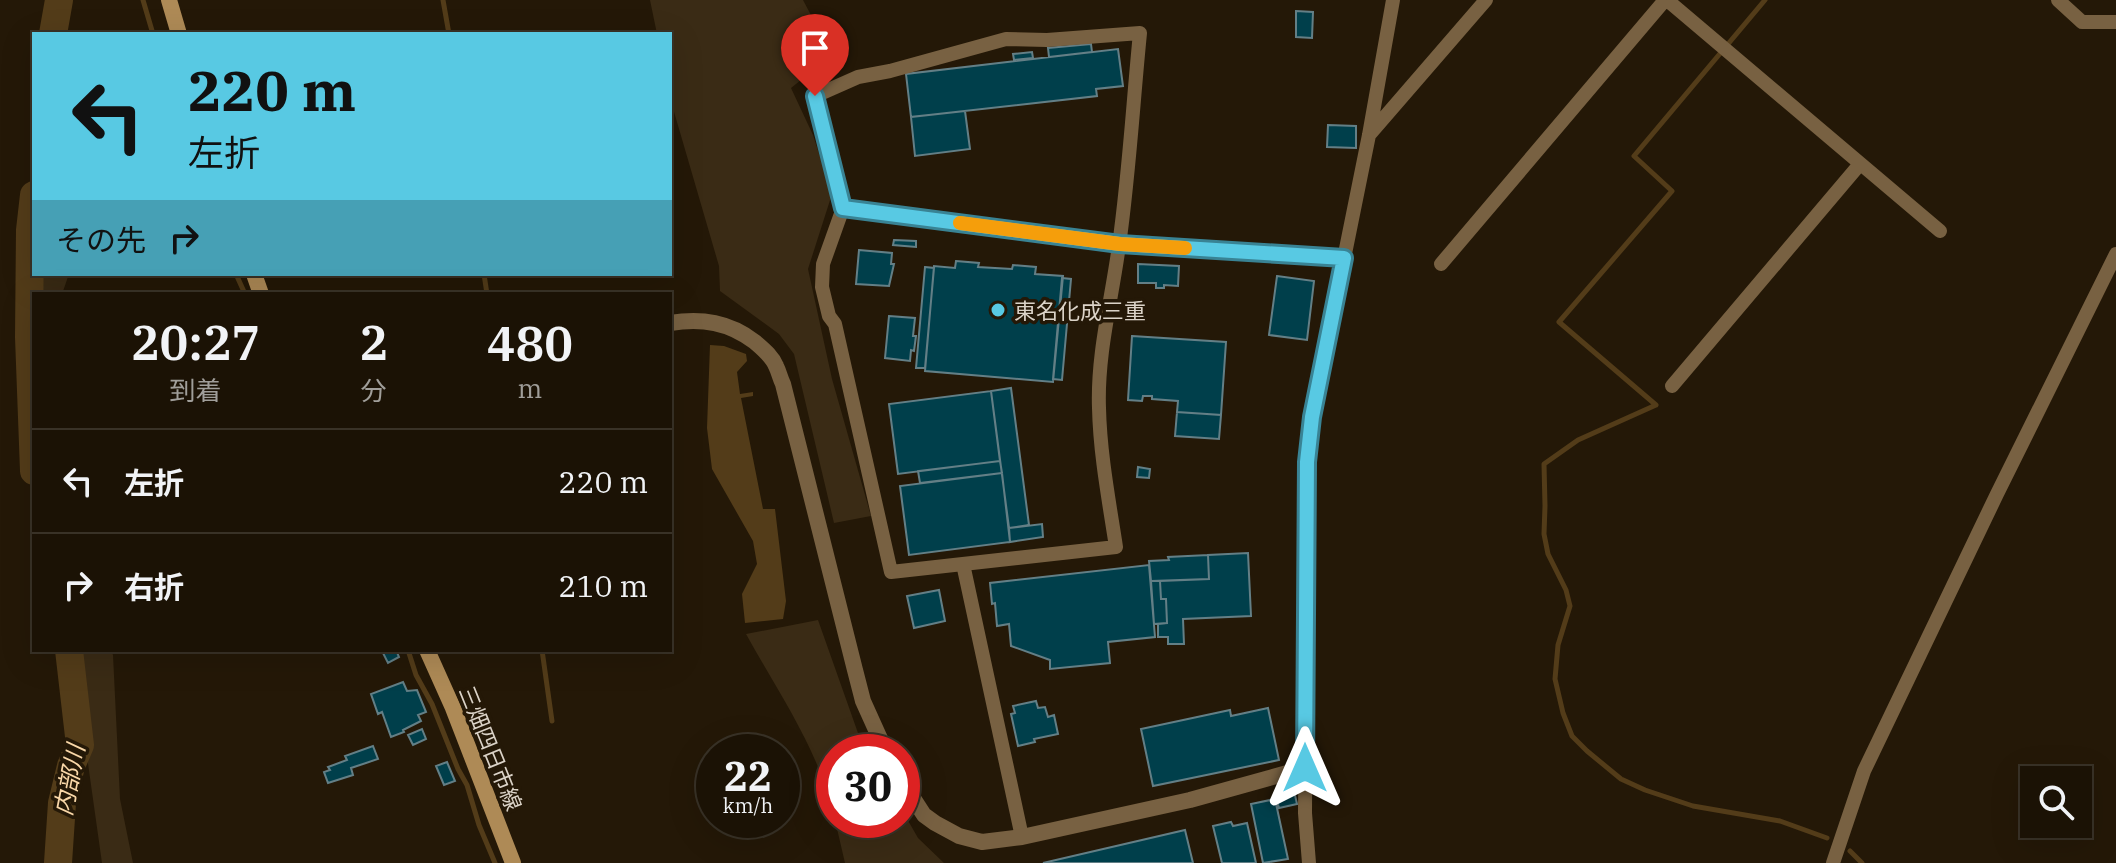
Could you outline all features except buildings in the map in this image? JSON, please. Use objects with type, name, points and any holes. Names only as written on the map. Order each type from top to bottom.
[{"type":"main road","points":[[169,0],[178,32]]},
{"type":"main road","name":"三畑四日市線","points":[[428,652],[513,863]]},
{"type":"street","points":[[1309,863],[1305,813],[1307,462],[1312,417],[1393,0]]},
{"type":"street","points":[[1369,135],[1486,0]]},
{"type":"street","points":[[1441,264],[1666,0],[1940,231]]},
{"type":"street","points":[[2058,0],[2082,22],[2116,22]]},
{"type":"street","points":[[1140,33],[1120,244],[1103,342],[1099,409],[1116,547],[891,572],[835,324],[829,316],[822,287],[825,255],[843,208],[815,96],[858,77],[1006,39],[1047,40],[1140,33]]},
{"type":"street","points":[[1672,386],[1860,164]]},
{"type":"street","points":[[843,208],[1120,244],[1344,258]]},
{"type":"street","points":[[1833,863],[1864,771],[2116,254]]},
{"type":"street","points":[[672,323],[689,320],[721,323],[748,337],[765,350],[775,363],[783,384],[863,701],[878,734]]},
{"type":"street","points":[[963,564],[1022,837]]},
{"type":"street","points":[[920,809],[946,830],[982,842],[1022,837],[1190,800],[1305,768]]},
{"type":"shaded area","points":[[650,0],[803,0],[815,24],[821,38],[821,64],[791,88],[813,135],[832,194],[808,269],[832,379],[871,516],[834,523],[794,354],[779,334],[720,291],[719,266],[672,105],[672,32],[657,32]]},
{"type":"shaded area","points":[[37,276],[68,276],[63,292],[36,292]]},
{"type":"shaded area","points":[[710,345],[724,346],[746,354],[747,361],[737,372],[740,394],[753,392],[753,396],[741,398],[763,509],[775,509],[786,601],[783,619],[745,623],[742,594],[757,564],[753,541],[712,469],[707,428]]},
{"type":"shaded area","points":[[818,620],[859,734],[816,734],[816,763],[746,634]]},
{"type":"shaded area","points":[[72,652],[112,652],[113,655],[120,799],[133,863],[102,863]]},
{"type":"shaded area","points":[[839,838],[918,838],[944,863],[845,863]]},
{"type":"waterway","name":"内部川","points":[[53,32],[59,0]]},
{"type":"waterway","points":[[143,0],[152,32]]},
{"type":"waterway","points":[[443,0],[449,32]]},
{"type":"waterway","points":[[1765,0],[1634,156],[1672,191],[1559,322],[1656,405],[1578,440],[1544,464],[1544,534],[1548,554],[1566,590],[1570,606],[1558,645],[1555,679],[1572,736],[1621,779],[1645,790],[1693,806],[1780,821],[1827,838]]},
{"type":"waterway","name":"内部川","points":[[32,212],[29,337],[32,417]]},
{"type":"waterway","points":[[237,276],[244,292]]},
{"type":"waterway","points":[[484,276],[487,292]]},
{"type":"waterway","name":"内部川","points":[[58,863],[62,803],[80,745],[69,652]]},
{"type":"waterway","points":[[409,652],[416,675],[467,785],[495,863]]},
{"type":"waterway","points":[[542,652],[552,721]]},
{"type":"waterway","points":[[1850,851],[1862,863]]},
{"type":"slow traffic","points":[[960,223],[1120,244],[1185,248]]},
{"type":"place","name":"東名化成三重","points":[[998,310]]},
{"type":"route","points":[[815,96],[843,208],[1120,244],[1344,258],[1312,417],[1307,462],[1305,768]]}]
